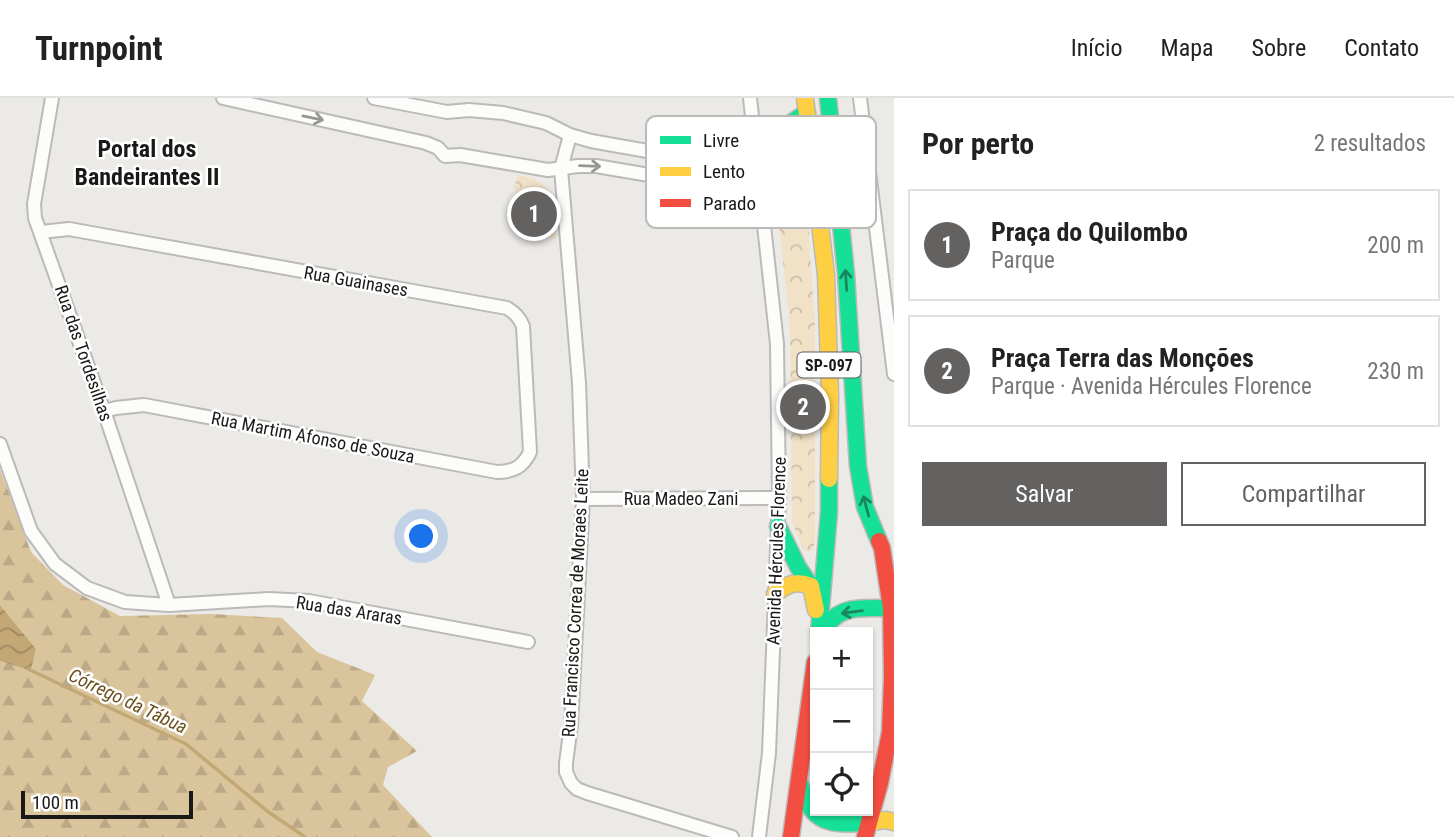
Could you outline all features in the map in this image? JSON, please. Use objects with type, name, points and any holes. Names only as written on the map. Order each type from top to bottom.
[{"type":"main road","name":"SP-097","points":[[828,98],[830,116]]},
{"type":"main road","name":"SP-097","points":[[820,228],[826,275],[830,396],[829,512],[820,627]]},
{"type":"main road","name":"SP-097","points":[[841,228],[858,466],[865,507],[882,548],[892,608],[892,733],[873,805]]},
{"type":"main road","points":[[778,526],[798,567],[811,586],[819,627]]},
{"type":"main road","points":[[882,548],[894,570]]},
{"type":"main road","points":[[775,594],[786,584],[801,581],[811,586]]},
{"type":"main road","points":[[824,627],[837,614],[849,610],[892,608]]},
{"type":"main road","points":[[791,837],[811,690]]},
{"type":"main road","points":[[799,772],[805,803],[821,819],[842,825],[870,816],[894,822]]},
{"type":"main road","points":[[821,819],[834,816]]},
{"type":"street","name":"Rua das Tordesilhas","points":[[52,98],[34,204],[35,218],[169,605]]},
{"type":"street","points":[[223,98],[426,143],[438,148],[445,156],[460,155],[548,170],[596,166],[646,174]]},
{"type":"street","points":[[374,98],[447,112],[469,110],[503,113],[546,123],[570,135],[591,141],[646,151]]},
{"type":"street","name":"Avenida Hércules Florence","points":[[750,98],[752,116]]},
{"type":"street","points":[[860,98],[862,116]]},
{"type":"street","name":"Rua Francisco Correa de Moraes Leite","points":[[570,135],[561,169],[579,383],[583,499],[566,772],[571,783],[587,793],[732,837]]},
{"type":"street","name":"Avenida Hércules Florence","points":[[759,837],[769,753],[779,498],[777,344],[765,228]]},
{"type":"street","points":[[876,228],[894,374]]},
{"type":"street","name":"Rua Guainases","points":[[41,232],[69,229],[507,308],[519,318],[524,334],[530,452],[521,466]]},
{"type":"street","name":"Rua Martim Afonso de Souza","points":[[104,411],[144,405],[497,472],[506,472],[521,466]]},
{"type":"street","name":"Rua das Araras","points":[[0,444],[31,531],[55,564],[87,588],[125,602],[169,605],[269,599],[309,601],[528,642]]},
{"type":"street","name":"Rua Madeo Zani","points":[[583,499],[779,498]]},
{"type":"green space","points":[[518,175],[532,178],[547,189],[553,205],[556,239],[512,230],[518,198],[514,187]]},
{"type":"green space","points":[[779,228],[808,228],[815,324],[815,536],[814,548],[808,552],[803,550],[792,521],[790,328]]},
{"type":"green space","points":[[0,469],[31,552],[63,585],[120,616],[211,614],[282,618],[317,652],[375,675],[362,701],[417,751],[388,767],[383,785],[432,837],[0,837],[0,661],[31,671],[36,650],[0,605]]},
{"type":"water","points":[[0,605],[36,649],[31,671],[0,661]]},
{"type":"waterway","name":"Córrego da Tábua","points":[[28,669],[186,744],[267,811],[305,837]]},
{"type":"traffic: fast","points":[[828,98],[830,116]]},
{"type":"traffic: fast","points":[[801,116],[807,112]]},
{"type":"traffic: fast","points":[[841,228],[858,466],[865,507],[879,541]]},
{"type":"traffic: fast","points":[[819,627],[829,512],[829,479]]},
{"type":"traffic: fast","points":[[778,526],[798,567],[811,586]]},
{"type":"traffic: fast","points":[[826,627],[843,612],[861,608],[891,608]]},
{"type":"traffic: fast","points":[[800,783],[810,807],[824,820],[844,824],[870,822]]},
{"type":"traffic: slow","points":[[805,98],[807,116]]},
{"type":"traffic: slow","points":[[820,228],[826,275],[830,396],[829,479]]},
{"type":"traffic: slow","points":[[775,594],[792,584],[811,586],[816,610]]},
{"type":"traffic: slow","points":[[870,822],[894,822]]},
{"type":"traffic: jam","points":[[865,837],[890,732],[891,608],[879,541]]},
{"type":"traffic: jam","points":[[791,837],[811,690]]},
{"type":"place","name":"Praça do Quilombo","points":[[534,214]]},
{"type":"place","name":"Praça Terra das Monções","points":[[803,407]]},
{"type":"district","name":"Portal dos Bandeirantes II","points":[[147,163]]}]
